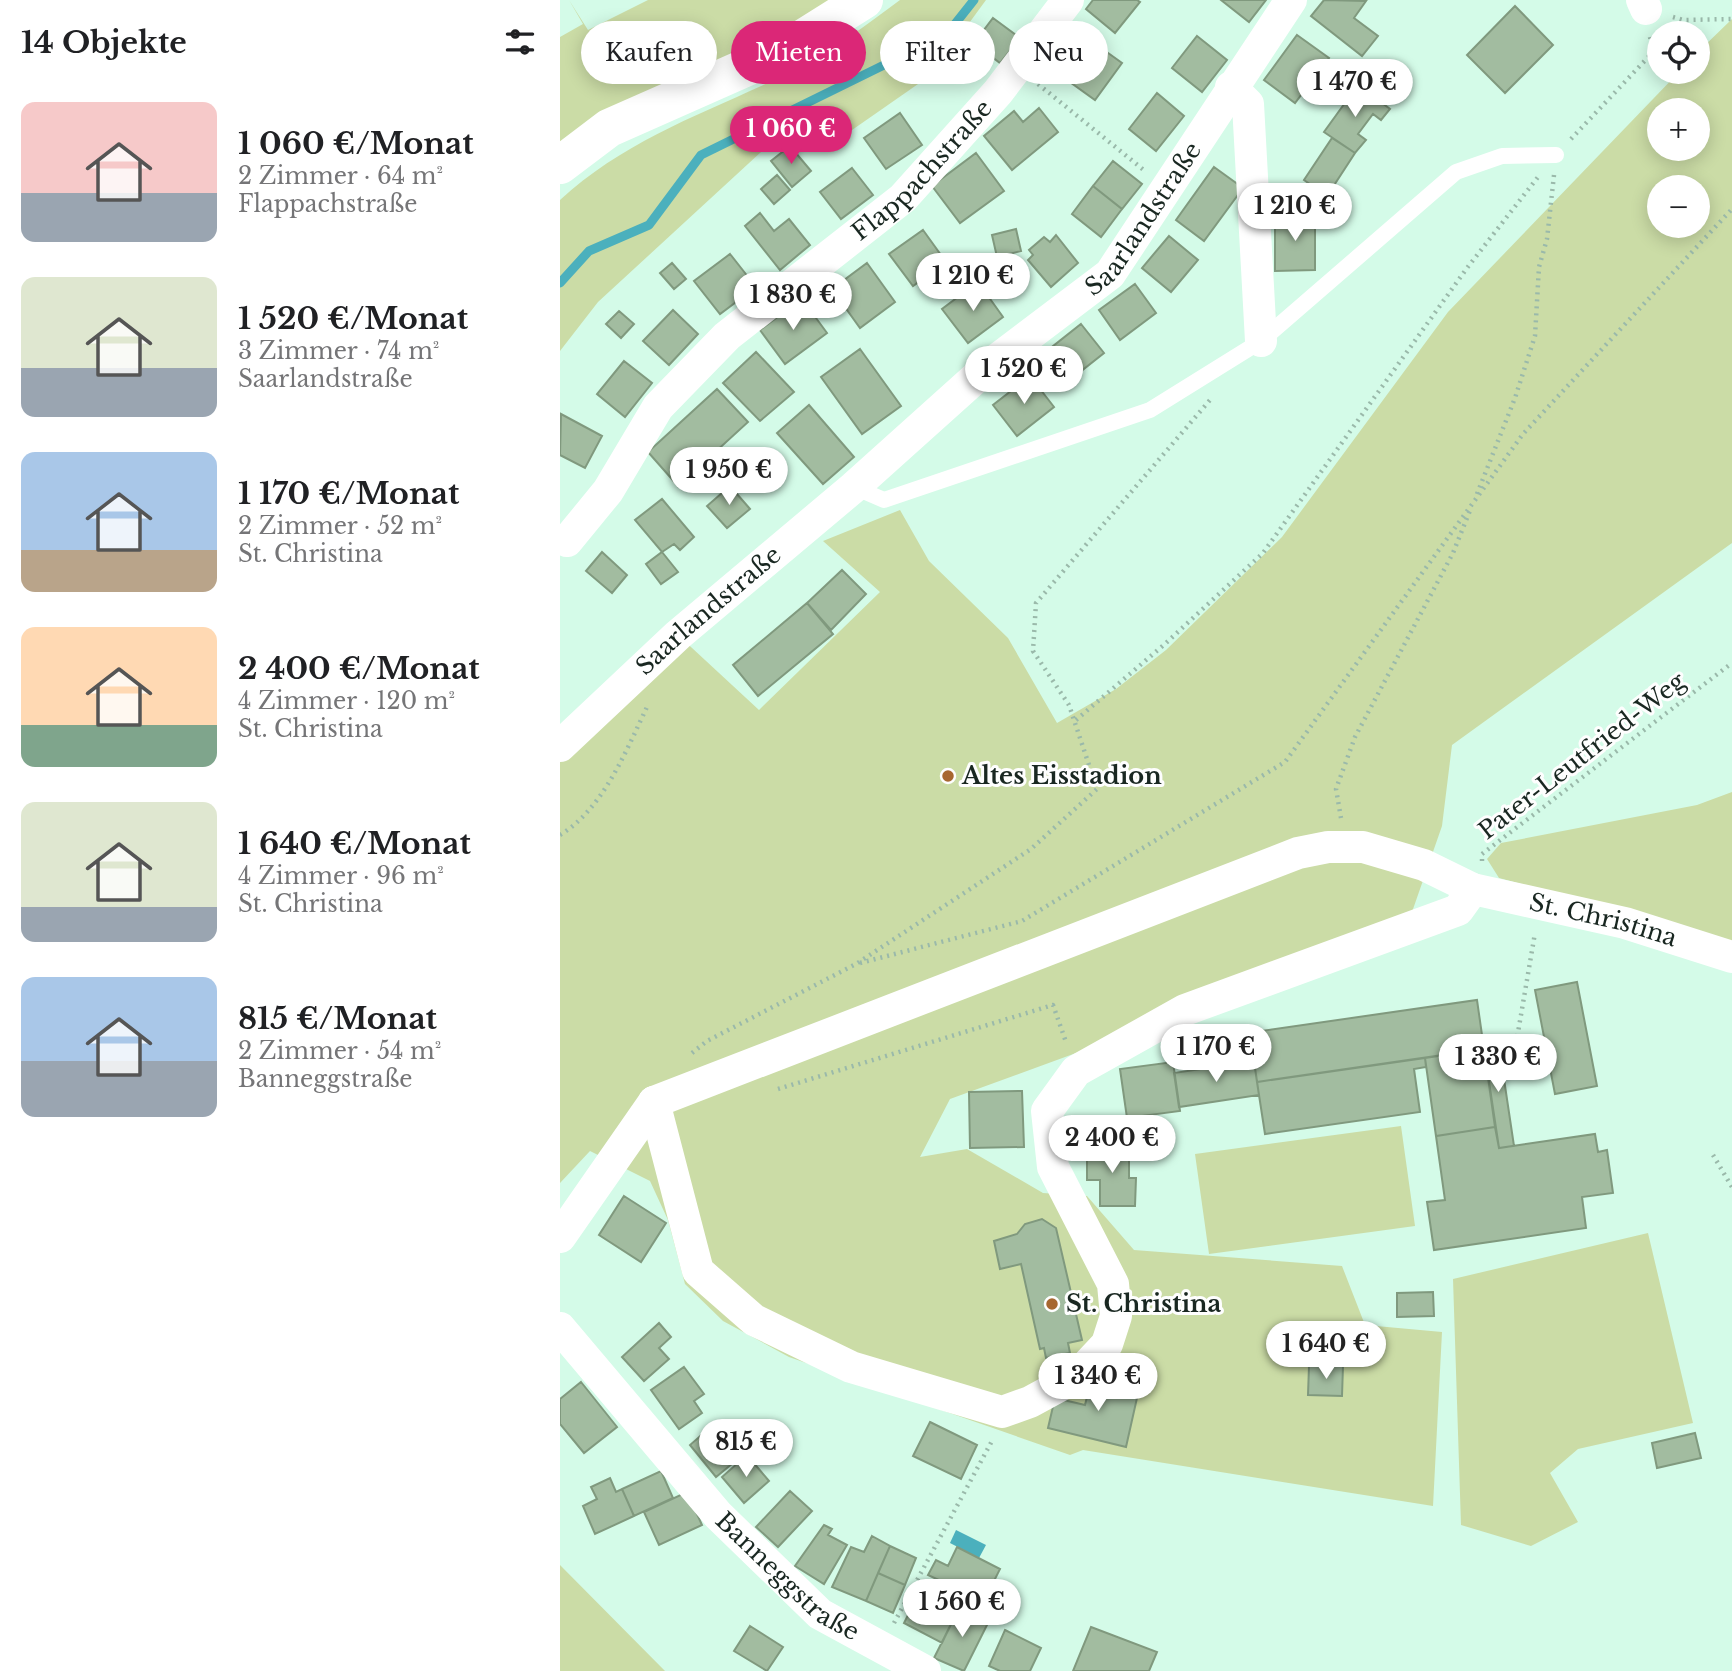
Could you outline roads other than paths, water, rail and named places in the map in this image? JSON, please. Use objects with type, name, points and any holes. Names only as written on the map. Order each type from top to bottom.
[{"type":"main road","points":[[560,165],[609,128],[781,52],[864,0]]},
{"type":"street","name":"Flappachstraße","points":[[567,541],[608,491],[658,407],[727,336],[904,198],[1018,67],[1068,0]]},
{"type":"street","name":"Saarlandstraße","points":[[560,746],[642,668],[854,487],[991,364],[1110,274],[1167,190],[1231,87],[1291,0]]},
{"type":"street","points":[[1231,87],[1248,104],[1261,341]]},
{"type":"street","name":"St. Christina","points":[[654,1102],[1298,853],[1346,846],[1363,847],[1424,865],[1473,889],[1625,923],[1732,957]]},
{"type":"street","points":[[654,1102],[698,1271],[754,1320],[851,1367],[1002,1412],[1030,1402],[1076,1377],[1107,1344],[1116,1316],[1113,1284],[1053,1167],[1047,1111],[1076,1071],[1185,1010],[1458,910],[1473,889]]},
{"type":"street","points":[[560,1237],[654,1102]]},
{"type":"street","name":"Banneggstraße","points":[[560,1328],[718,1515],[820,1614],[925,1671]]},
{"type":"lane","points":[[854,487],[884,500],[1150,410],[1261,341],[1456,172],[1502,156],[1556,155]]},
{"type":"water","points":[[956,1530],[986,1545],[979,1558],[950,1543]]},
{"type":"waterway","points":[[560,283],[589,251],[649,225],[701,155],[947,34],[974,0]]},
{"type":"place","name":"Altes Eisstadion","points":[[948,776]]},
{"type":"place","name":"St. Christina","points":[[1052,1304]]}]
